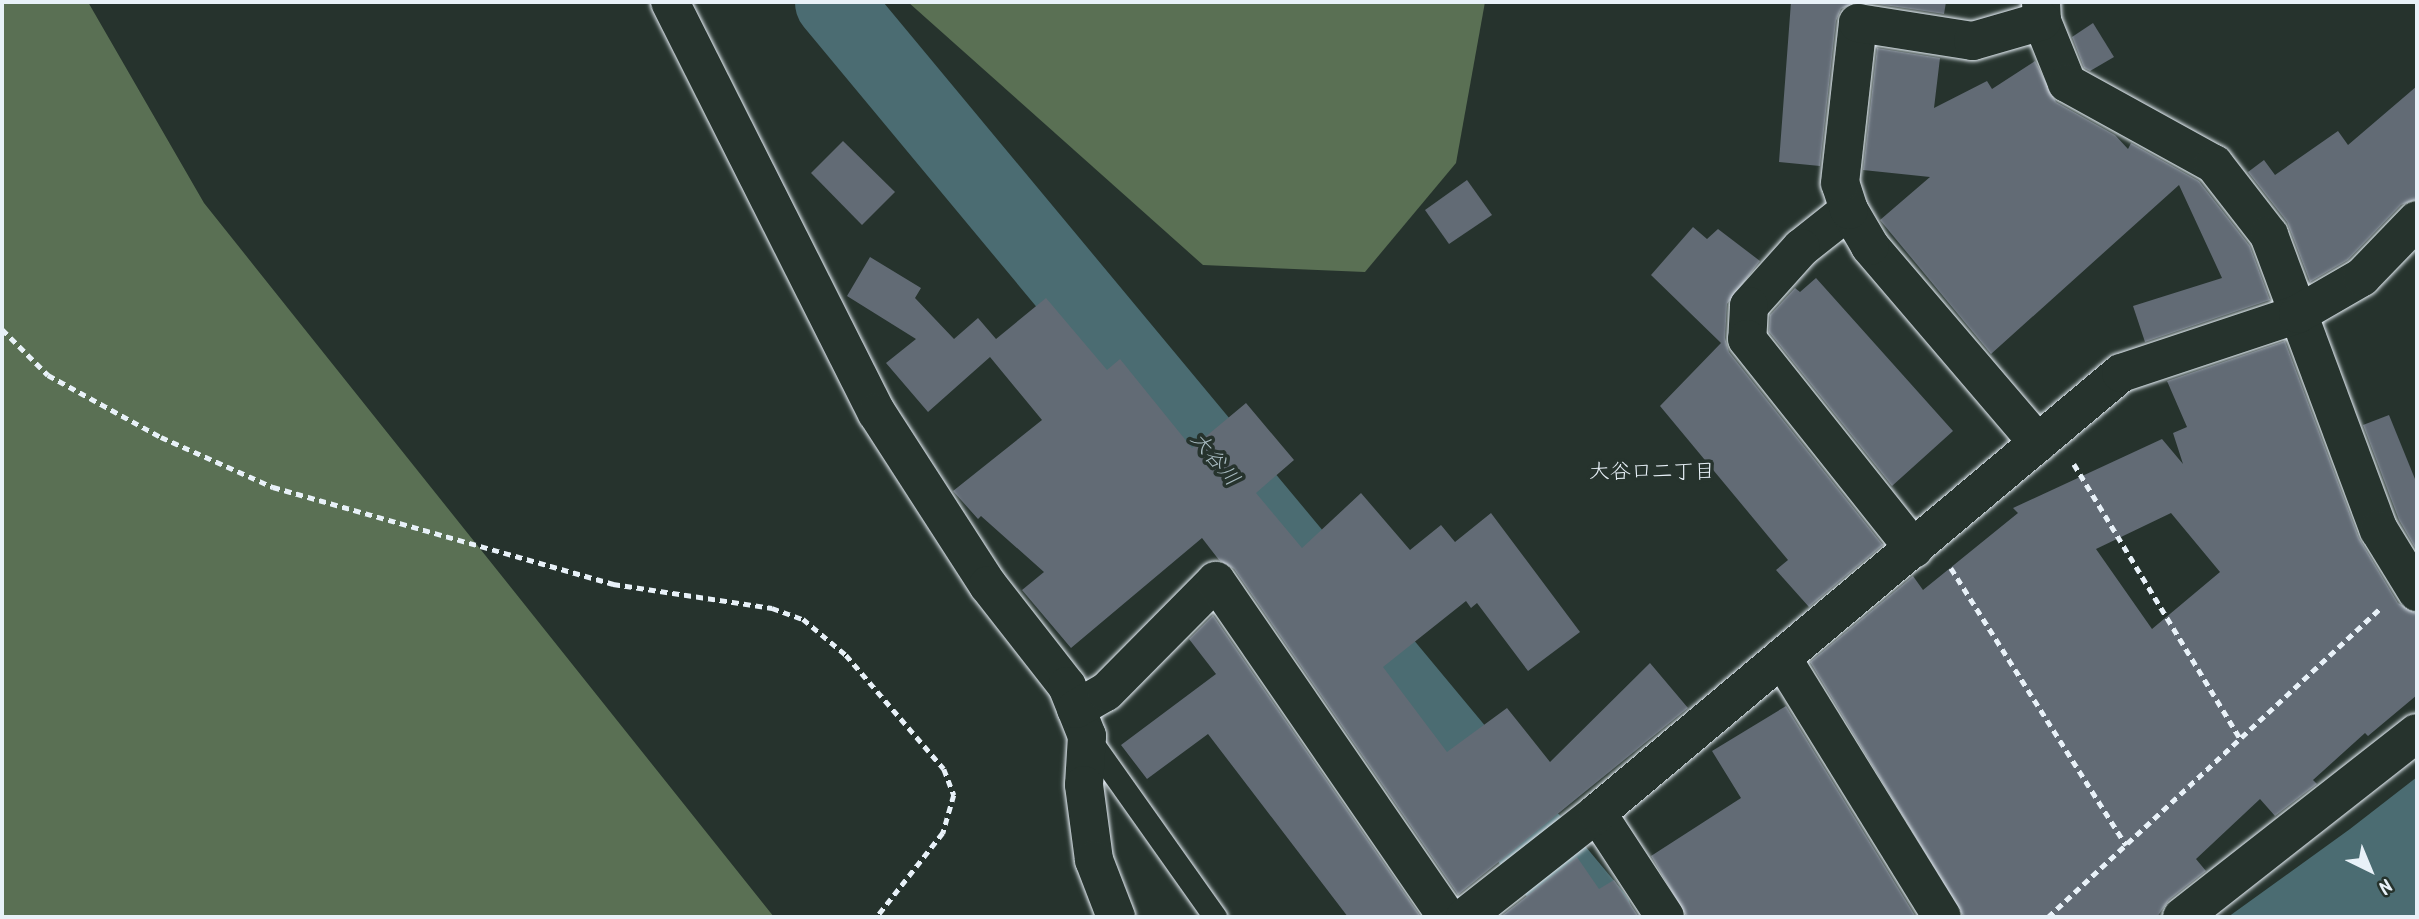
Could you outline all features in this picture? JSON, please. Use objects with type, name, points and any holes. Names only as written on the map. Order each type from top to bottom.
[{"type":"street","points":[[670,2],[877,414],[988,585],[1067,686],[1082,723],[1084,785],[1094,860],[1116,917]]},
{"type":"street","points":[[2046,437],[1870,246],[1849,210],[1840,183],[1858,23],[1973,41],[2041,11],[2067,83],[2214,164],[2269,234],[2379,530],[2413,586]]},
{"type":"street","points":[[1849,210],[1801,248],[1749,306],[1747,339],[1922,542]]},
{"type":"street","points":[[1465,917],[1597,813],[2121,373],[2298,314],[2362,276],[2417,220]]},
{"type":"street","points":[[1082,723],[1105,692],[1216,581],[1447,917]]},
{"type":"street","points":[[1782,659],[1942,917]]},
{"type":"street","points":[[2182,917],[2417,733]]},
{"type":"street","points":[[1597,813],[1665,917]]},
{"type":"lane","points":[[1082,723],[1215,917]]},
{"type":"path","points":[[2,329],[48,375],[161,437],[272,487],[613,584],[772,608],[803,619],[846,655],[944,769],[954,795],[943,833],[877,917]]},
{"type":"path","points":[[2046,437],[2240,738]]},
{"type":"path","points":[[1922,542],[2126,845]]},
{"type":"path","points":[[2048,917],[2240,738],[2413,586]]},
{"type":"green space","points":[[2,2],[88,2],[204,203],[774,917],[2,917]]},
{"type":"green space","points":[[908,2],[1485,2],[1456,163],[1365,272],[1203,265]]},
{"type":"water","points":[[2417,777],[2417,917],[2228,917],[2350,829]]},
{"type":"building","points":[[1791,2],[1857,2],[1841,9],[1836,21],[1820,166],[1779,162]]},
{"type":"building","points":[[1864,2],[1946,2],[1944,14]]},
{"type":"building","points":[[2093,23],[2114,57],[2090,71],[2084,68],[2072,37]]},
{"type":"building","points":[[1877,48],[1940,58],[1934,108],[1987,81],[1992,89],[2035,61],[2056,102],[2115,135],[2128,149],[2131,143],[2199,181],[2250,246],[2270,300],[2145,342],[2133,306],[2222,278],[2179,185],[1991,354],[1880,220],[1930,177],[1863,170]]},
{"type":"building","points":[[2417,86],[2417,199],[2401,205],[2348,260],[2310,282],[2287,222],[2248,172],[2264,160],[2275,175],[2338,131],[2348,145]]},
{"type":"building","points":[[843,141],[895,192],[862,225],[811,173]]},
{"type":"building","points":[[1467,180],[1492,215],[1449,244],[1425,210]]},
{"type":"building","points":[[1693,227],[1707,239],[1718,229],[1760,261],[1727,304],[1725,338],[1729,352],[1883,545],[1809,607],[1776,570],[1788,560],[1660,406],[1721,343],[1651,275]]},
{"type":"building","points":[[870,257],[921,288],[915,298],[954,339],[978,318],[996,339],[1046,298],[1107,370],[1120,359],[1192,448],[1246,403],[1294,460],[1256,493],[1302,548],[1361,493],[1410,550],[1441,525],[1455,542],[1491,513],[1580,632],[1528,671],[1477,603],[1471,608],[1466,601],[1383,667],[1447,752],[1507,708],[1550,762],[1650,663],[1688,708],[1458,895],[1234,569],[1219,560],[1202,538],[1071,648],[1022,590],[1044,572],[981,516],[978,519],[953,491],[1042,420],[990,357],[928,412],[886,363],[916,339],[847,296]]},
{"type":"building","points":[[1816,278],[1953,431],[1892,486],[1769,332],[1770,315],[1795,288],[1800,292]]},
{"type":"building","points":[[2285,341],[2359,538],[2398,603],[2417,614],[2417,695],[2368,736],[2365,733],[2313,780],[2317,784],[2275,816],[2260,799],[2196,859],[2206,871],[2169,900],[2157,917],[1964,917],[1810,662],[1913,576],[1923,590],[2018,513],[2013,508],[2162,439],[2183,464],[2173,433],[2187,427],[2167,381]],"holes":[[[2171,513],[2220,572],[2152,629],[2096,549]]]},
{"type":"building","points":[[2389,415],[2417,484],[2417,551],[2399,520],[2363,425]]},
{"type":"building","points":[[1213,615],[1421,917],[1348,917],[1208,734],[1147,779],[1121,745],[1216,674],[1189,639]]},
{"type":"building","points":[[1786,706],[1916,917],[1687,917],[1651,856],[1741,798],[1712,751]]},
{"type":"building","points":[[1577,857],[1599,889],[1614,880],[1639,917],[1500,917]]},
{"type":"waterway","name":"大谷川","points":[[833,2],[1594,917]]},
{"type":"district","name":"大谷口二丁目","points":[[1652,473]]}]
